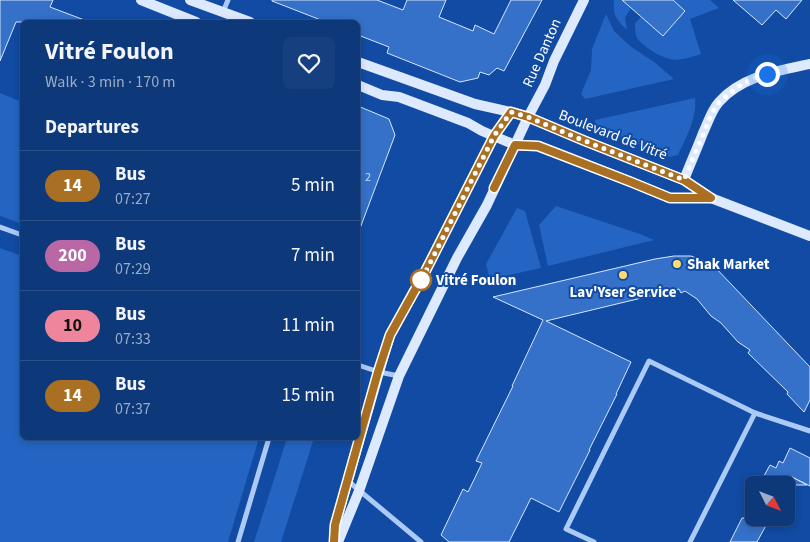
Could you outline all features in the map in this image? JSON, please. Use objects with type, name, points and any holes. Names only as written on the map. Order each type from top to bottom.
[{"type":"main road","points":[[141,0],[191,20]]},
{"type":"main road","points":[[190,0],[245,20]]},
{"type":"main road","name":"Rue Danton","points":[[528,117],[545,85],[554,61],[584,0]]},
{"type":"main road","name":"Boulevard de Vitré","points":[[360,63],[475,104],[528,117],[684,180],[711,198],[810,236]]},
{"type":"main road","points":[[684,180],[712,113],[719,102],[739,86],[754,78],[810,64]]},
{"type":"main road","name":"Boulevard de Vitré","points":[[360,86],[382,95],[399,97],[468,123],[515,145],[538,146],[670,198],[711,198]]},
{"type":"main road","points":[[360,437],[390,335],[423,276],[494,136],[511,112]]},
{"type":"main road","points":[[338,542],[359,491],[399,376],[457,258],[487,205],[528,117]]},
{"type":"main road","points":[[334,542],[335,525],[359,440]]},
{"type":"street","points":[[223,12],[228,0]]},
{"type":"street","points":[[0,227],[20,234]]},
{"type":"street","points":[[594,542],[566,529],[649,361],[755,413],[810,431]]},
{"type":"street","points":[[360,366],[399,376]]},
{"type":"street","points":[[690,542],[755,413]]},
{"type":"street","points":[[238,542],[268,440]]},
{"type":"street","points":[[348,480],[421,542]]},
{"type":"shaded area","points":[[614,0],[630,0],[626,4],[631,8],[625,18],[627,30],[616,17]]},
{"type":"shaded area","points":[[673,0],[710,0],[719,8],[690,19],[701,54],[676,60],[665,58],[642,44],[637,38],[635,23],[641,17],[663,36],[685,11]]},
{"type":"shaded area","points":[[606,14],[614,31],[630,46],[654,62],[674,79],[585,99],[581,94],[591,70],[592,49]]},
{"type":"shaded area","points":[[0,93],[20,101],[20,223],[0,216]]},
{"type":"shaded area","points":[[695,98],[693,121],[678,155],[670,157],[595,126],[595,120]]},
{"type":"shaded area","points":[[556,206],[654,240],[548,266],[539,225]]},
{"type":"shaded area","points":[[517,208],[525,211],[541,268],[505,276],[489,276],[486,264]]},
{"type":"shaded area","points":[[0,248],[20,255],[20,440],[258,440],[228,542],[0,542]]},
{"type":"shaded area","points":[[286,440],[313,440],[281,542],[254,542]]},
{"type":"building","points":[[0,0],[53,0],[50,7],[84,20],[20,20],[20,22],[16,22],[0,61]]},
{"type":"building","points":[[377,0],[403,10],[407,0],[446,0],[439,17],[473,31],[475,25],[494,34],[511,0],[542,0],[504,71],[497,68],[489,75],[480,72],[478,78],[460,82],[387,53],[389,47],[360,36],[360,20],[321,20],[272,1]]},
{"type":"building","points":[[622,0],[673,0],[685,11],[663,36]]},
{"type":"building","points":[[733,0],[802,0],[786,19],[776,10],[762,25]]},
{"type":"building","points":[[360,107],[389,119],[395,135],[360,228]]},
{"type":"building","points":[[674,256],[691,256],[712,264],[810,367],[810,400],[804,412],[787,394],[788,392],[748,353],[750,350],[738,342],[721,323],[711,316],[697,299],[685,291],[681,293],[679,289],[546,321],[631,362],[617,394],[559,512],[531,498],[509,542],[449,542],[441,535],[463,489],[468,492],[482,463],[476,461],[543,320],[493,297]]},
{"type":"building","points":[[790,448],[810,458],[810,486],[795,478],[795,476],[764,476],[770,465],[776,468],[779,461],[783,463]]},
{"type":"building","points":[[795,479],[807,485],[795,485]]},
{"type":"building","points":[[742,518],[745,518],[745,526],[766,526],[757,542],[730,542]]},
{"type":"bus line","name":"14","points":[[360,436],[390,335],[425,272],[494,136],[511,112],[528,117],[684,180],[711,198],[670,198],[538,146],[515,145],[494,188]]},
{"type":"bus line","name":"14","points":[[334,542],[335,525],[359,440]]},
{"type":"place","name":"Shak Market","points":[[677,264]]},
{"type":"place","name":"Lav'Yser Service","points":[[623,275]]},
{"type":"place","name":"Vitré Foulon","points":[[421,280]]},
{"type":"route","points":[[421,280],[420,283],[494,136],[511,112],[528,117],[684,180],[712,113],[719,102],[739,86],[767,74]]}]
